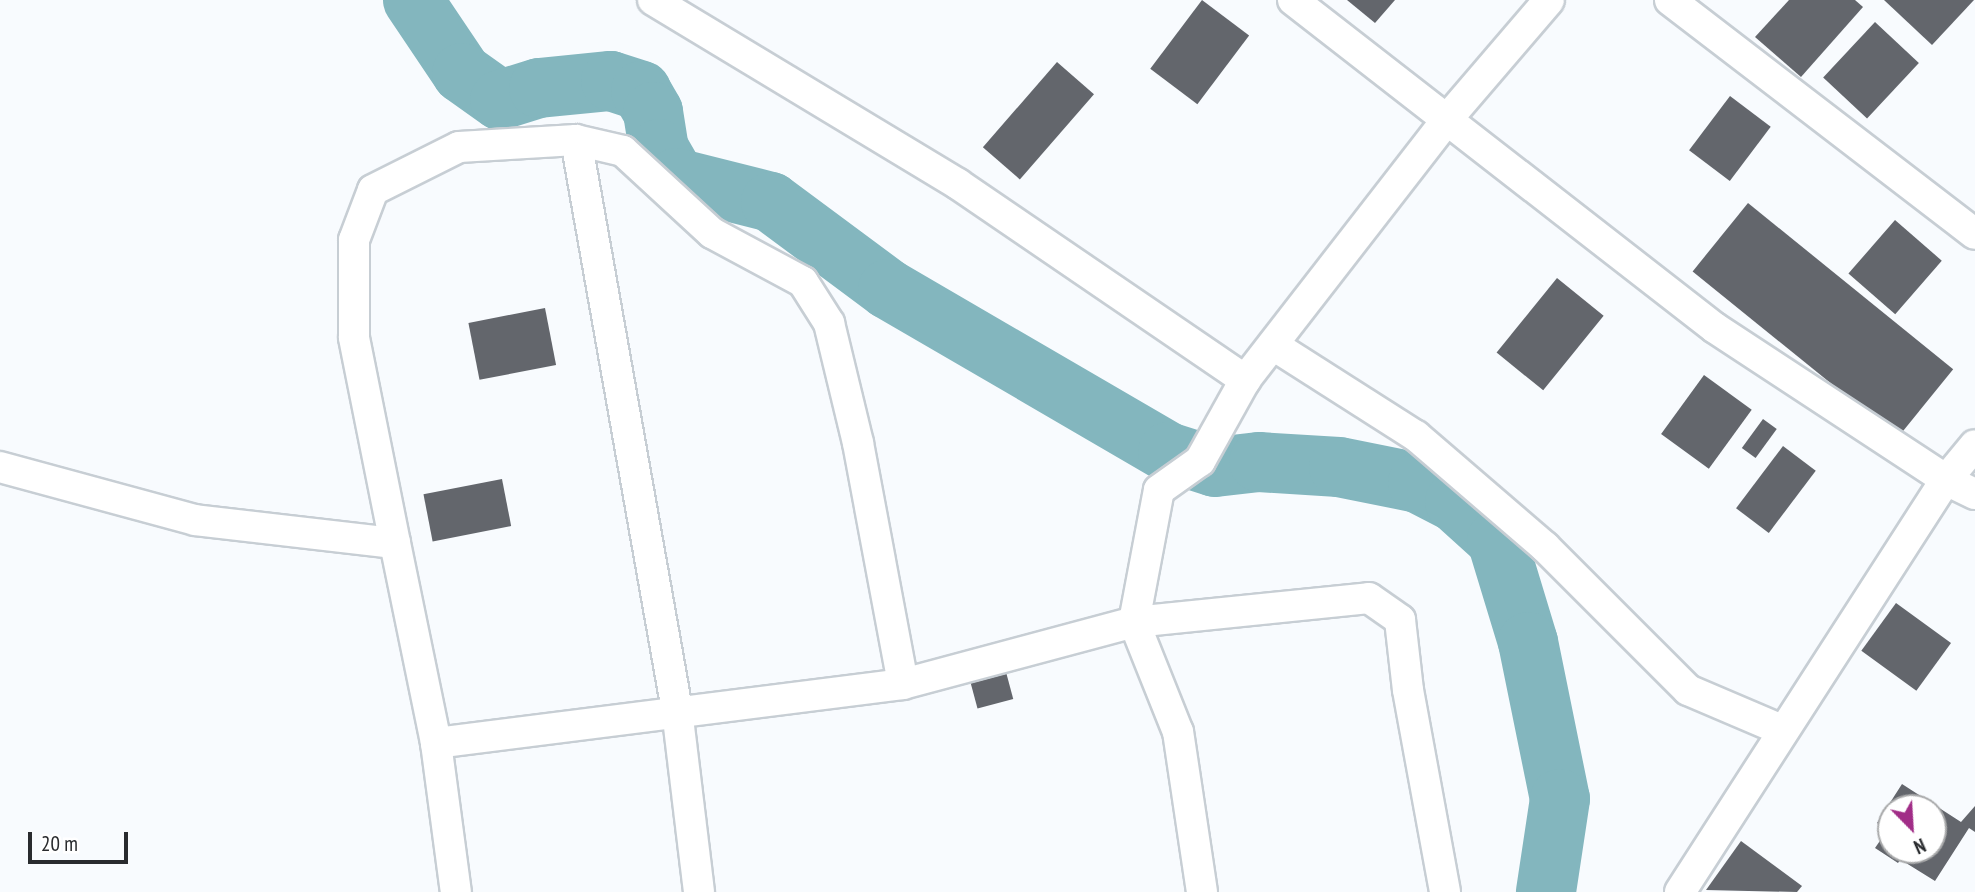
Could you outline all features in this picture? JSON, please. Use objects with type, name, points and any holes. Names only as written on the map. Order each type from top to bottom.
[{"type":"street","points":[[653,0],[958,184],[1245,380]]},
{"type":"street","points":[[1293,0],[1715,328],[1946,480],[1975,494]]},
{"type":"street","points":[[1202,892],[1178,732],[1134,622],[1159,490],[1200,461],[1245,380],[1448,118],[1549,0]]},
{"type":"street","points":[[1670,0],[1975,234]]},
{"type":"street","points":[[576,140],[677,710],[698,892]]},
{"type":"street","points":[[456,892],[436,743],[354,337],[354,240],[373,190],[459,147],[576,140],[623,151],[712,233],[803,282],[829,323],[858,443],[903,684]]},
{"type":"street","points":[[1273,345],[1416,436],[1545,547],[1688,690],[1782,730]]},
{"type":"street","points":[[1680,892],[1782,730],[1946,480],[1975,445]]},
{"type":"street","points":[[0,467],[195,520],[395,543]]},
{"type":"street","points":[[436,743],[677,710],[903,684],[1134,622],[1369,598],[1400,620],[1408,690],[1445,892]]},
{"type":"building","points":[[1202,0],[1249,36],[1197,104],[1150,69]]},
{"type":"building","points":[[1347,0],[1395,0],[1375,23]]},
{"type":"building","points":[[1789,0],[1855,0],[1863,7],[1801,77],[1755,37]]},
{"type":"building","points":[[1884,0],[1974,0],[1932,45]]},
{"type":"building","points":[[1875,22],[1919,63],[1867,119],[1823,78]]},
{"type":"building","points":[[1057,62],[1094,94],[1020,179],[983,147]]},
{"type":"building","points":[[1730,96],[1771,127],[1730,181],[1689,150]]},
{"type":"building","points":[[1748,203],[1953,369],[1898,438],[1693,271]]},
{"type":"building","points":[[1895,220],[1942,261],[1895,314],[1848,274]]},
{"type":"building","points":[[1557,278],[1604,316],[1543,390],[1497,353]]},
{"type":"building","points":[[545,308],[556,365],[480,380],[468,323]]},
{"type":"building","points":[[1704,375],[1752,410],[1709,469],[1661,434]]},
{"type":"building","points":[[1763,419],[1777,429],[1756,458],[1742,448]]},
{"type":"building","points":[[1783,446],[1816,471],[1769,533],[1736,508]]},
{"type":"building","points":[[502,479],[511,526],[433,541],[423,494]]},
{"type":"building","points":[[1896,603],[1951,643],[1916,691],[1861,651]]},
{"type":"building","points":[[1006,672],[1013,699],[978,709],[970,682]]},
{"type":"building","points":[[1902,784],[1918,794],[1896,794]]},
{"type":"building","points":[[1975,806],[1975,832],[1969,828],[1947,862],[1947,813],[1961,822]]},
{"type":"building","points":[[1741,841],[1802,886],[1797,892],[1706,890]]},
{"type":"building","points":[[1908,864],[1946,864],[1935,881]]},
{"type":"waterway","points":[[413,0],[462,73],[500,100],[539,88],[611,81],[641,91],[653,112],[659,149],[676,178],[771,202],[888,289],[1168,452],[1215,467],[1259,462],[1339,467],[1418,483],[1455,502],[1497,540],[1528,642],[1560,799],[1546,892]]}]
